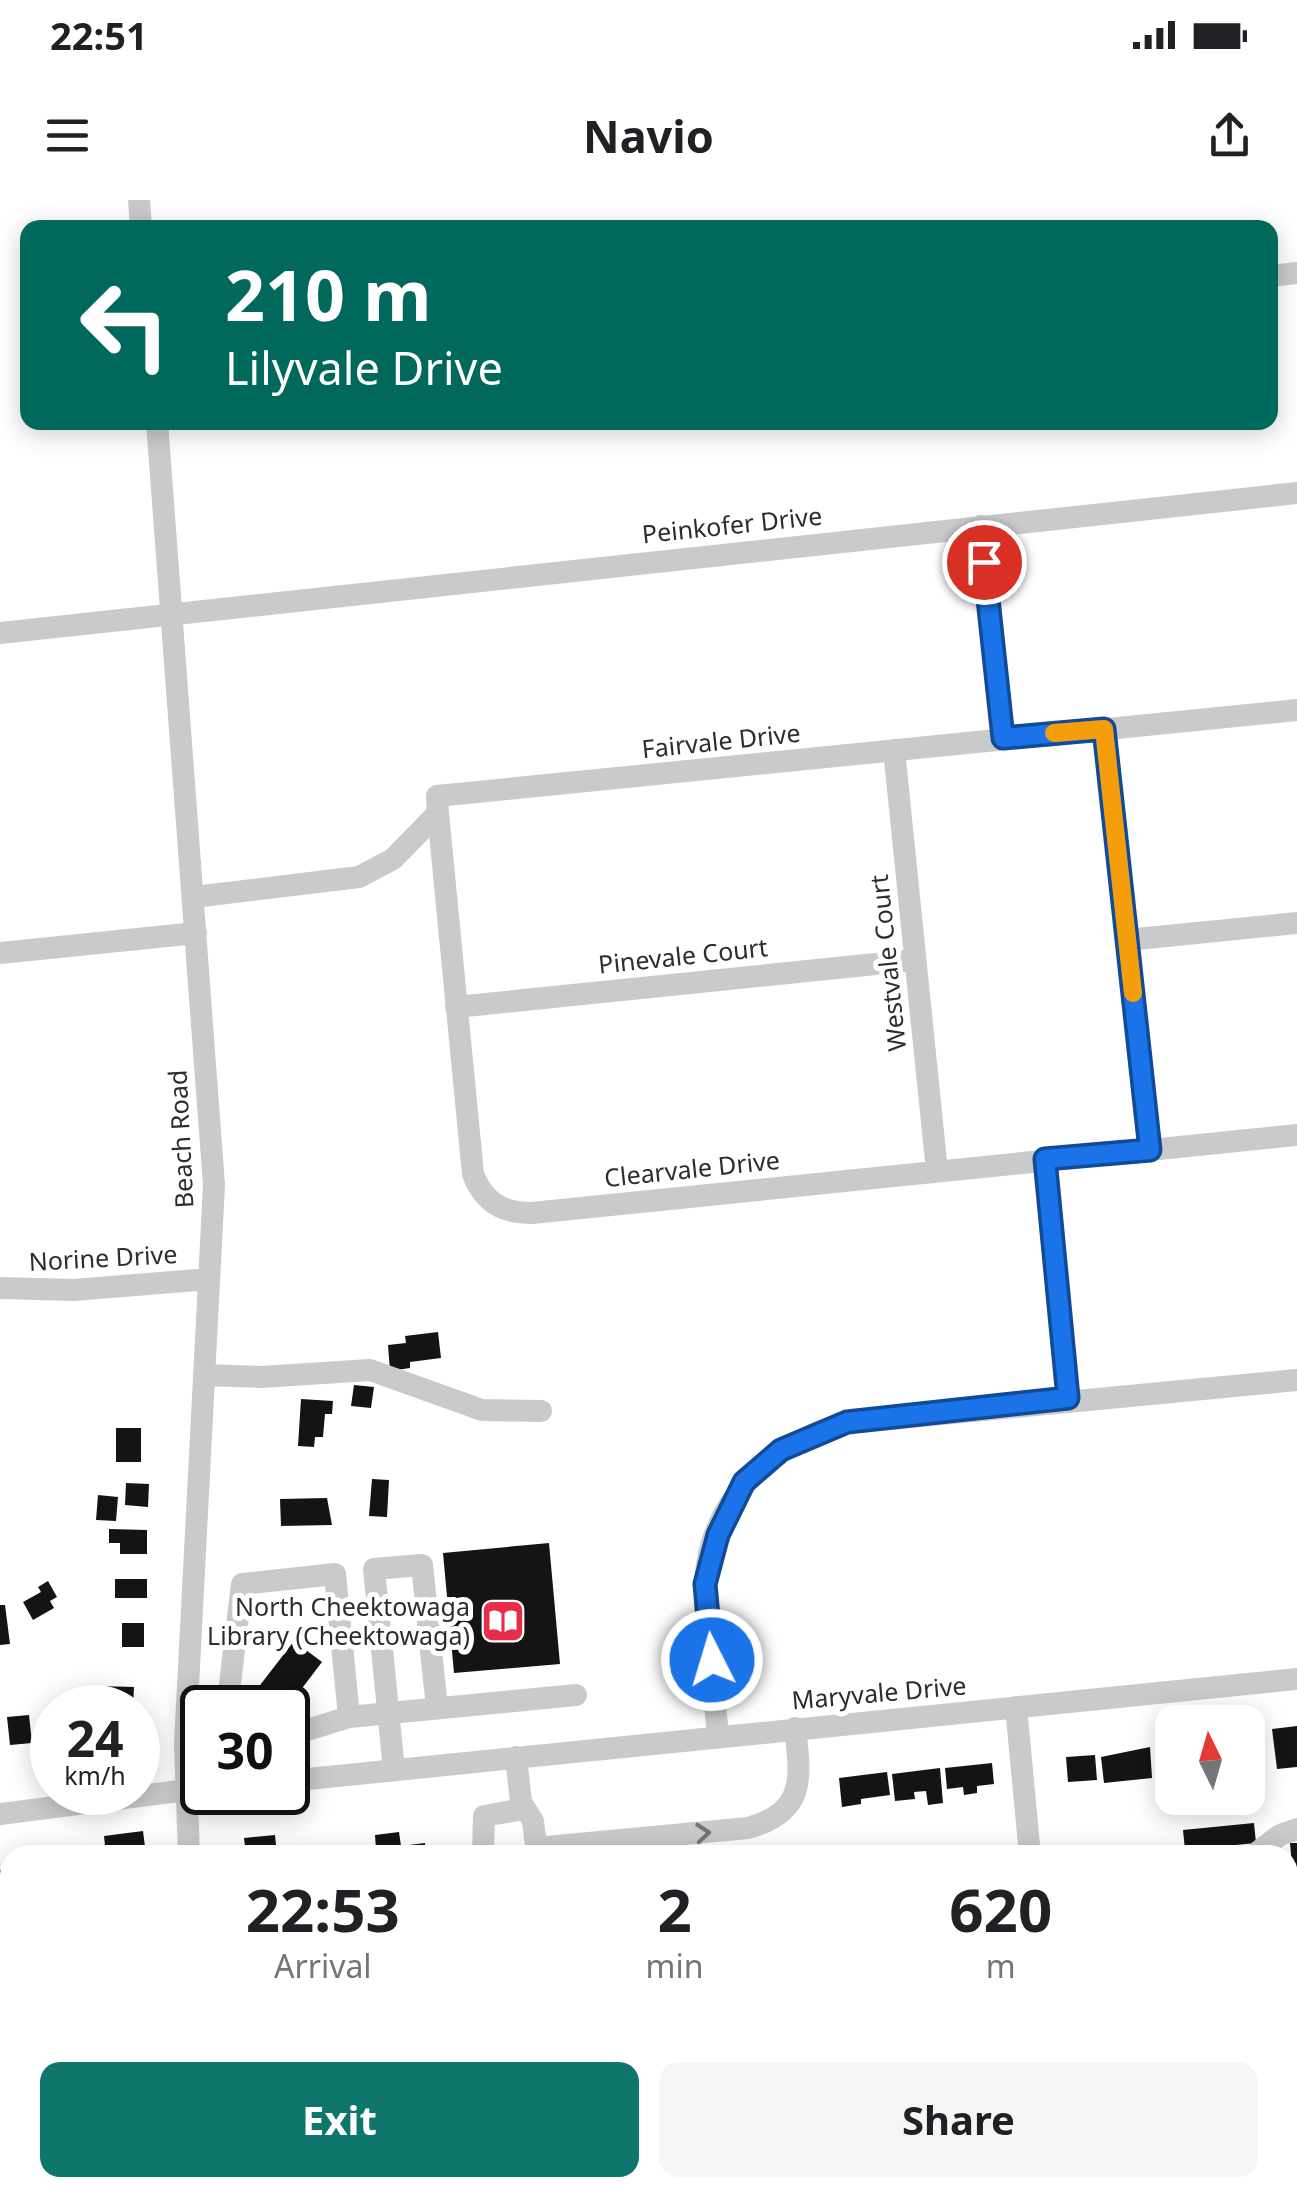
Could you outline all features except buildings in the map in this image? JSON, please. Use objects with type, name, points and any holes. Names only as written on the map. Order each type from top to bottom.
[{"type":"street","name":"Beach Road","points":[[159,430],[214,1185],[204,1375],[196,1685]]},
{"type":"street","name":"Peinkofer Drive","points":[[0,633],[1297,492]]},
{"type":"street","points":[[981,526],[1003,738]]},
{"type":"street","name":"Fairvale Drive","points":[[194,897],[359,876],[392,859],[438,813],[436,796],[1297,710]]},
{"type":"street","points":[[1104,729],[1150,1150]]},
{"type":"street","name":"Westvale Court","points":[[894,750],[936,1171]]},
{"type":"street","name":"Clearvale Drive","points":[[438,813],[472,1174],[484,1195],[506,1212],[1297,1135]]},
{"type":"street","points":[[1127,940],[1297,923]]},
{"type":"street","points":[[0,953],[196,933]]},
{"type":"street","name":"Pinevale Court","points":[[456,1007],[915,960]]},
{"type":"street","points":[[1045,1159],[1068,1398]]},
{"type":"street","name":"Norine Drive","points":[[0,1288],[74,1290],[210,1279]]},
{"type":"street","points":[[204,1375],[261,1377],[370,1370],[482,1410],[542,1411]]},
{"type":"street","points":[[718,1736],[706,1574],[725,1514],[756,1470],[800,1439],[847,1422],[1068,1398],[1297,1380]]},
{"type":"street","points":[[394,1770],[374,1569],[422,1564],[437,1708]]},
{"type":"street","points":[[230,1685],[242,1584],[335,1574],[348,1717]]},
{"type":"street","name":"Maryvale Drive","points":[[310,1779],[1297,1679]]},
{"type":"street","points":[[310,1729],[348,1717],[576,1695]]},
{"type":"street","points":[[1016,1708],[1029,1845]]},
{"type":"street","points":[[592,1845],[748,1828],[769,1822],[797,1792],[800,1772],[794,1728]]},
{"type":"street","points":[[516,1756],[524,1809],[534,1820],[536,1845]]},
{"type":"street","points":[[0,1814],[180,1790]]},
{"type":"street","points":[[483,1845],[484,1816],[524,1809]]},
{"type":"street","name":"Beach Road","points":[[190,1845],[192,1815]]},
{"type":"street","points":[[1267,1845],[1297,1829]]},
{"type":"slow traffic","points":[[1054,733],[1104,729],[1133,993]]},
{"type":"place","name":"North Cheektowaga Library (Cheektowaga)","points":[[503,1621]]},
{"type":"route","points":[[712,1660],[705,1584],[711,1556],[725,1514],[744,1482],[781,1450],[847,1422],[1068,1398],[1045,1159],[1150,1150],[1104,729],[1003,738],[984,562]]}]
